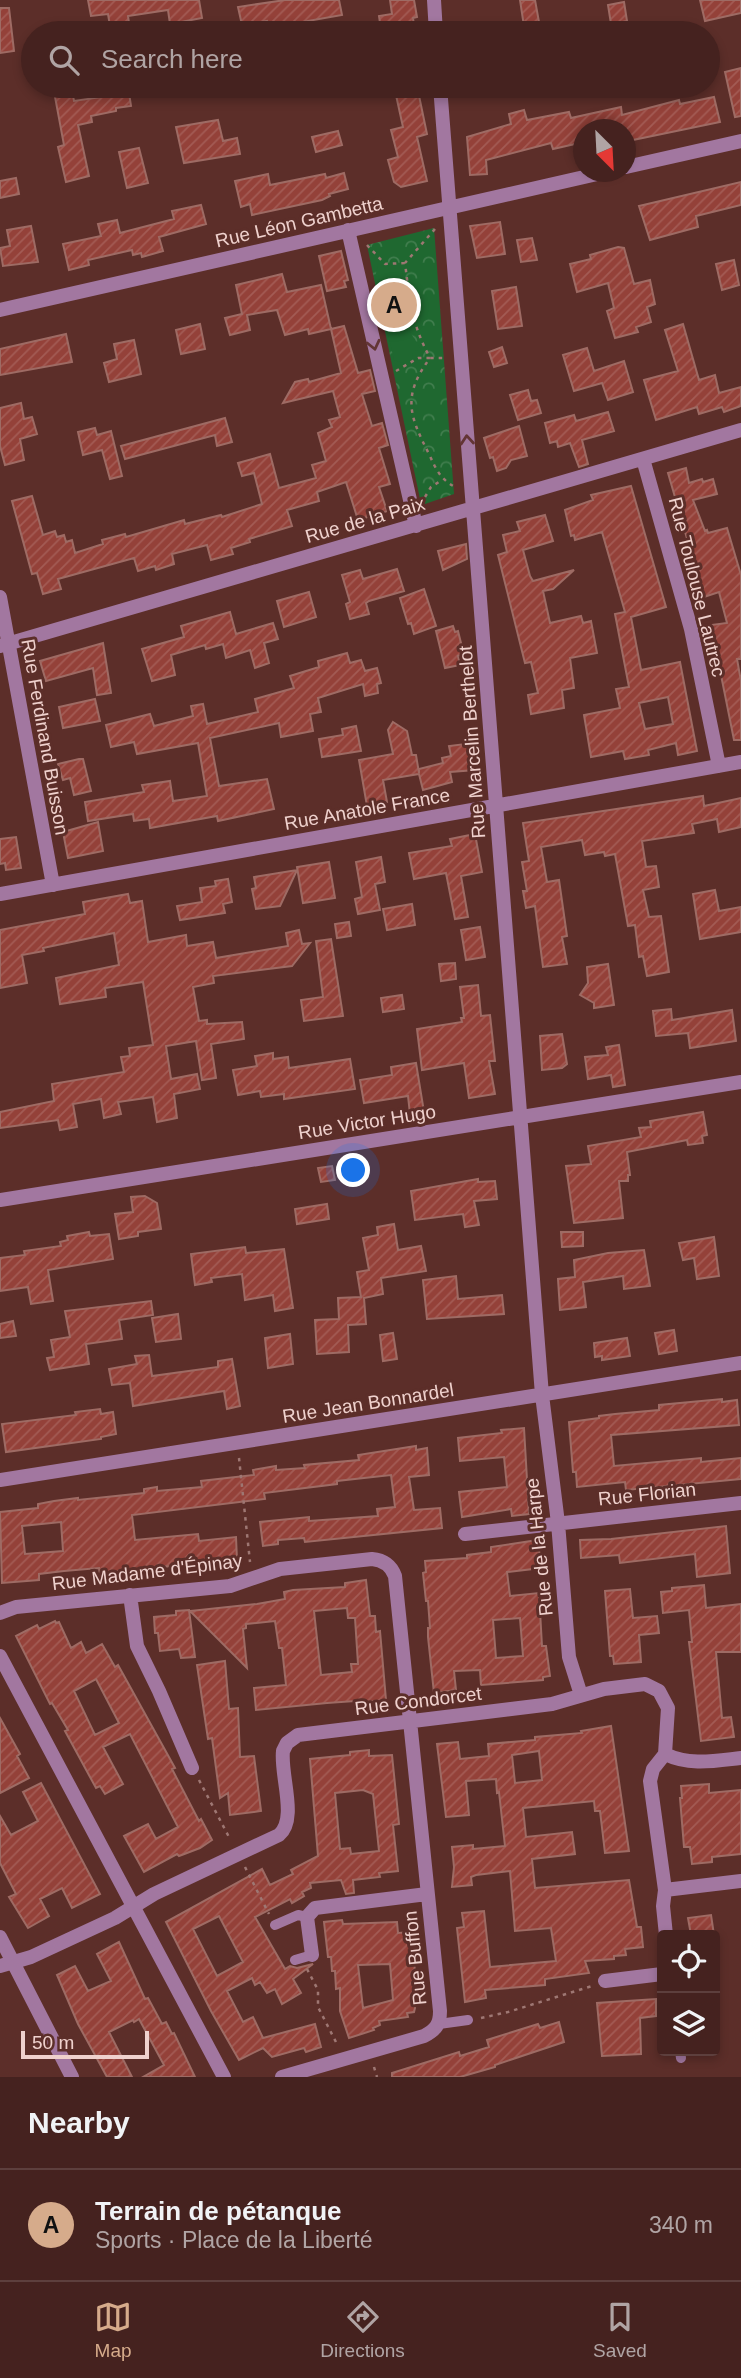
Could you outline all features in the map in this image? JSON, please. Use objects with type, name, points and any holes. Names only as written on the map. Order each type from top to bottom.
[{"type":"street","points":[[434,0],[435,21]]},
{"type":"street","name":"Rue Marcelin Berthelot","points":[[441,98],[542,1395]]},
{"type":"street","points":[[636,165],[741,141]]},
{"type":"street","name":"Rue Léon Gambetta","points":[[0,310],[348,230],[449,214],[573,181]]},
{"type":"street","points":[[348,230],[416,526]]},
{"type":"street","name":"Rue de la Paix","points":[[4,645],[741,430]]},
{"type":"street","name":"Rue Toulouse Lautrec","points":[[643,459],[691,629],[719,766]]},
{"type":"street","name":"Rue Ferdinand Buisson","points":[[0,597],[4,645],[52,885]]},
{"type":"street","name":"Rue Anatole France","points":[[0,894],[741,762]]},
{"type":"street","name":"Rue Victor Hugo","points":[[0,1200],[741,1082]]},
{"type":"street","name":"Rue Jean Bonnardel","points":[[0,1480],[741,1363]]},
{"type":"street","name":"Rue de la Harpe","points":[[542,1395],[558,1523],[569,1657],[581,1695]]},
{"type":"street","name":"Rue Florian","points":[[465,1534],[741,1503]]},
{"type":"street","name":"Rue Madame d'Épinay","points":[[0,1613],[16,1607],[230,1586],[280,1569],[379,1560],[389,1565],[395,1576],[409,1721]]},
{"type":"street","points":[[130,1595],[136,1646],[159,1691],[192,1768]]},
{"type":"street","points":[[0,1656],[224,2077]]},
{"type":"street","name":"Rue Condorcet","points":[[7,1964],[31,1957],[114,1918],[154,1894],[239,1856],[284,1831],[288,1818],[282,1759],[287,1743],[292,1738],[305,1733],[552,1704],[581,1695],[645,1684],[659,1691],[668,1708],[665,1754],[653,1769],[650,1782],[666,1890],[663,1906],[665,1930]]},
{"type":"street","name":"Rue Buffon","points":[[282,2077],[424,2036],[439,2024],[440,2011],[409,1721]]},
{"type":"street","points":[[665,1754],[696,1763],[741,1758]]},
{"type":"street","points":[[666,1890],[741,1881]]},
{"type":"street","points":[[312,1955],[307,1917],[315,1908],[427,1894]]},
{"type":"street","points":[[0,1937],[7,1964],[72,2077]]},
{"type":"street","points":[[605,1982],[657,1975]]},
{"type":"lane","points":[[275,1925],[298,1915],[307,1917]]},
{"type":"lane","points":[[295,1960],[312,1955]]},
{"type":"lane","points":[[439,2024],[468,2020]]},
{"type":"path","points":[[367,245],[385,264],[405,262],[449,214]]},
{"type":"path","points":[[405,262],[411,314],[416,332],[430,358]]},
{"type":"path","points":[[393,370],[399,371],[418,358],[443,358]]},
{"type":"path","points":[[430,358],[418,374],[410,407],[412,421],[442,480],[457,488],[471,487]]},
{"type":"path","points":[[412,510],[431,488],[442,480]]},
{"type":"path","points":[[238,1443],[252,1580]]},
{"type":"path","points":[[192,1768],[275,1925]]},
{"type":"path","points":[[312,1955],[305,1966],[318,1990],[318,2007],[344,2059]]},
{"type":"path","points":[[468,2020],[508,2012],[605,1982]]},
{"type":"green space","points":[[434,228],[454,494],[425,504],[420,499],[367,245]]},
{"type":"green space","points":[[378,266],[383,266],[389,273],[402,271],[410,332],[420,348],[406,364],[394,360],[375,277]]},
{"type":"building","points":[[88,0],[199,0],[202,18],[170,21],[168,10],[128,16],[129,21],[109,21],[108,14],[91,16]]},
{"type":"building","points":[[285,0],[339,0],[342,15],[308,21],[241,21],[238,7]]},
{"type":"building","points":[[390,0],[414,0],[417,17],[413,18],[413,21],[380,21],[379,16],[392,14]]},
{"type":"building","points":[[520,0],[535,0],[539,21],[523,21]]},
{"type":"building","points":[[700,0],[741,0],[741,13],[705,21]]},
{"type":"building","points":[[624,2],[627,21],[611,21],[608,5]]},
{"type":"building","points":[[0,8],[9,8],[14,51],[0,53]]},
{"type":"building","points":[[741,68],[741,116],[735,117],[725,72]]},
{"type":"building","points":[[55,98],[73,98],[74,101],[130,98],[131,106],[91,116],[92,122],[78,125],[89,176],[66,182],[58,147],[64,145]]},
{"type":"building","points":[[397,98],[420,98],[427,134],[417,137],[427,181],[401,187],[394,182],[388,160],[398,157],[391,130],[403,127]]},
{"type":"building","points":[[714,98],[720,122],[636,139],[636,119],[573,119],[573,144],[553,149],[551,143],[486,160],[487,174],[470,175],[467,137],[511,124],[509,114],[524,110],[527,120],[569,112],[571,118],[621,107],[622,115],[679,100],[680,104]]},
{"type":"building","points":[[218,120],[223,141],[237,138],[240,154],[184,163],[176,127]]},
{"type":"building","points":[[338,131],[342,145],[316,152],[312,137]]},
{"type":"building","points":[[139,148],[148,183],[127,188],[119,152]]},
{"type":"building","points":[[344,173],[348,189],[329,194],[330,196],[322,200],[252,215],[250,204],[241,207],[235,181],[268,174],[270,185]]},
{"type":"building","points":[[16,178],[19,194],[0,198],[0,181]]},
{"type":"building","points":[[741,182],[741,205],[696,216],[698,227],[650,240],[639,206]]},
{"type":"building","points":[[201,205],[206,224],[159,237],[163,251],[142,257],[141,253],[133,255],[132,250],[88,260],[89,265],[69,270],[63,244],[101,236],[98,224],[117,220],[120,233],[174,219],[172,211]]},
{"type":"building","points":[[500,222],[505,254],[477,258],[470,226]]},
{"type":"building","points":[[31,226],[38,262],[3,266],[0,248],[10,246],[7,230]]},
{"type":"building","points":[[532,238],[537,260],[521,262],[517,240]]},
{"type":"building","points":[[618,247],[624,248],[634,284],[650,280],[655,304],[647,307],[651,322],[636,327],[638,332],[615,338],[607,311],[614,308],[608,283],[577,292],[570,264],[591,259],[590,255]]},
{"type":"building","points":[[341,251],[348,280],[344,281],[346,287],[327,291],[319,256]]},
{"type":"building","points":[[734,260],[739,285],[722,290],[716,264]]},
{"type":"building","points":[[282,274],[287,292],[321,285],[331,329],[309,334],[308,329],[285,335],[277,310],[247,315],[250,330],[230,335],[225,318],[242,314],[236,285]]},
{"type":"building","points":[[516,287],[522,326],[498,329],[492,291]]},
{"type":"building","points":[[200,324],[205,349],[181,354],[176,330]]},
{"type":"building","points":[[683,324],[699,380],[715,375],[719,393],[741,387],[741,406],[724,412],[722,407],[699,414],[697,407],[656,420],[644,380],[678,371],[665,330]]},
{"type":"building","points":[[344,326],[358,373],[370,370],[375,391],[362,394],[372,426],[382,423],[388,445],[379,448],[390,484],[379,487],[387,511],[358,520],[346,482],[317,492],[319,501],[287,510],[292,526],[249,539],[250,542],[231,548],[233,554],[211,560],[207,545],[172,554],[174,564],[156,570],[155,566],[138,571],[134,558],[58,579],[61,589],[43,594],[37,573],[32,574],[12,501],[32,496],[43,535],[55,531],[57,537],[64,535],[66,542],[72,540],[75,553],[103,544],[102,540],[125,534],[126,537],[184,520],[185,524],[221,515],[222,517],[262,504],[254,473],[242,476],[238,463],[270,454],[279,488],[316,478],[312,465],[326,461],[318,433],[332,427],[329,420],[340,417],[333,391],[283,403],[295,382],[308,379],[309,382],[341,373],[331,329]]},
{"type":"building","points":[[66,334],[72,362],[0,375],[0,349]]},
{"type":"building","points":[[134,340],[141,374],[109,382],[104,363],[117,359],[114,344]]},
{"type":"building","points":[[502,347],[507,363],[494,367],[489,352]]},
{"type":"building","points":[[587,348],[594,371],[624,361],[633,392],[608,400],[602,383],[574,391],[563,355]]},
{"type":"building","points":[[528,390],[531,401],[537,400],[541,413],[518,420],[510,395]]},
{"type":"building","points":[[21,403],[24,419],[32,417],[37,434],[20,439],[24,460],[5,465],[0,446],[0,408]]},
{"type":"building","points":[[608,412],[614,431],[582,440],[588,464],[579,467],[570,443],[558,447],[557,441],[550,443],[545,423],[574,415],[576,421]]},
{"type":"building","points":[[225,418],[232,442],[217,446],[215,435],[125,459],[121,446]]},
{"type":"building","points":[[519,426],[527,456],[511,460],[506,468],[497,471],[484,438]]},
{"type":"building","points":[[95,428],[97,435],[111,431],[122,476],[110,479],[102,450],[83,455],[78,432]]},
{"type":"building","points":[[686,468],[689,483],[713,479],[717,494],[693,500],[705,531],[708,533],[727,528],[741,575],[741,659],[737,659],[741,681],[741,740],[734,740],[711,625],[727,623],[719,592],[704,597],[668,473]]},
{"type":"building","points":[[631,486],[666,607],[631,617],[641,670],[680,662],[697,751],[678,755],[676,743],[648,750],[649,755],[625,759],[623,751],[591,757],[584,715],[620,708],[616,689],[629,687],[615,614],[625,612],[602,532],[575,540],[574,535],[571,536],[565,510],[593,500],[591,495]],"holes":[[[668,697],[673,724],[645,729],[639,703]]]},
{"type":"building","points":[[545,515],[553,541],[523,550],[530,576],[533,581],[574,570],[553,589],[543,591],[550,623],[581,616],[583,623],[591,621],[597,653],[570,658],[574,688],[562,690],[564,708],[531,714],[528,695],[538,693],[531,662],[525,663],[498,555],[507,552],[503,535],[520,531],[517,522]]},
{"type":"building","points":[[466,544],[467,559],[443,570],[438,551]]},
{"type":"building","points":[[397,569],[404,591],[369,601],[366,603],[369,614],[350,619],[346,604],[350,602],[342,575],[360,570],[363,579]]},
{"type":"building","points":[[424,589],[436,626],[414,634],[400,598]]},
{"type":"building","points":[[309,592],[316,617],[284,627],[277,601]]},
{"type":"building","points":[[230,612],[236,634],[273,623],[278,639],[264,643],[269,663],[255,668],[250,650],[226,658],[223,644],[206,649],[205,645],[171,655],[175,675],[152,681],[142,649],[184,637],[181,626]]},
{"type":"building","points":[[453,626],[455,632],[458,631],[462,655],[458,656],[460,665],[445,668],[436,631]]},
{"type":"building","points":[[103,643],[111,693],[97,695],[93,668],[46,681],[40,661]]},
{"type":"building","points":[[347,653],[350,663],[361,660],[365,671],[377,668],[381,683],[377,684],[378,693],[365,696],[363,684],[318,698],[321,712],[310,714],[313,731],[281,737],[279,723],[210,738],[219,786],[267,779],[274,809],[218,821],[217,816],[150,828],[149,819],[134,821],[133,814],[88,821],[85,802],[144,792],[142,785],[170,781],[173,801],[207,796],[198,743],[137,754],[134,742],[111,747],[106,725],[150,714],[154,726],[193,716],[191,706],[203,704],[207,724],[258,712],[255,699],[294,688],[290,676],[319,667],[318,661]]},
{"type":"building","points":[[95,699],[100,721],[63,728],[59,707]]},
{"type":"building","points":[[393,722],[407,731],[419,773],[419,769],[443,763],[442,758],[451,756],[449,746],[473,743],[475,770],[450,772],[452,782],[423,790],[419,774],[383,780],[387,802],[367,806],[359,760],[393,754],[388,730]]},
{"type":"building","points":[[356,726],[361,751],[322,757],[319,739],[343,735],[342,729]]},
{"type":"building","points":[[83,759],[91,791],[74,795],[70,778],[63,780],[58,764]]},
{"type":"building","points":[[703,796],[704,806],[741,798],[741,827],[719,832],[717,819],[692,824],[694,833],[642,841],[646,867],[656,866],[659,887],[643,890],[649,917],[661,916],[669,972],[647,976],[643,956],[639,957],[635,925],[628,926],[615,854],[605,856],[604,852],[585,855],[582,840],[541,847],[547,882],[559,880],[567,936],[562,937],[567,964],[543,967],[535,906],[526,908],[523,891],[527,891],[522,862],[529,861],[523,823]]},
{"type":"building","points":[[98,822],[103,851],[68,858],[63,832]]},
{"type":"building","points":[[475,834],[482,872],[461,876],[468,917],[455,919],[446,873],[414,879],[409,853],[452,846],[450,839]]},
{"type":"building","points":[[16,837],[21,868],[6,870],[5,863],[0,864],[0,839]]},
{"type":"building","points":[[381,857],[385,882],[375,884],[380,910],[358,914],[355,899],[362,897],[356,862]]},
{"type":"building","points":[[329,862],[335,898],[303,903],[297,867]]},
{"type":"building","points":[[297,870],[280,906],[256,909],[252,889],[256,888],[254,877]]},
{"type":"building","points":[[228,879],[232,902],[223,904],[225,913],[180,920],[177,906],[202,902],[200,888],[216,886],[215,881]]},
{"type":"building","points":[[715,890],[719,911],[741,907],[741,932],[700,939],[693,894]]},
{"type":"building","points":[[128,894],[130,903],[142,901],[148,942],[186,935],[187,946],[213,942],[216,958],[288,946],[286,933],[299,930],[302,944],[310,943],[292,966],[213,976],[214,983],[193,987],[199,1021],[207,1020],[207,1024],[242,1022],[244,1039],[211,1044],[216,1078],[202,1080],[196,1041],[166,1046],[171,1079],[197,1074],[200,1089],[174,1094],[177,1118],[157,1122],[153,1097],[118,1102],[121,1114],[104,1118],[101,1099],[73,1104],[77,1127],[60,1130],[58,1120],[0,1128],[0,1112],[54,1101],[52,1084],[124,1072],[121,1057],[130,1056],[129,1048],[153,1045],[143,982],[105,988],[106,997],[60,1004],[56,978],[119,965],[114,933],[22,955],[27,983],[0,988],[0,930],[85,914],[83,902]]},
{"type":"building","points":[[412,904],[415,925],[387,930],[383,909]]},
{"type":"building","points":[[349,922],[351,936],[337,938],[335,924]]},
{"type":"building","points":[[480,927],[485,957],[466,960],[461,930]]},
{"type":"building","points":[[331,939],[343,1016],[304,1021],[301,1000],[323,997],[316,941]]},
{"type":"building","points":[[455,963],[456,979],[441,981],[439,964]]},
{"type":"building","points":[[608,964],[614,1005],[594,1008],[594,1003],[580,995],[588,983],[587,967]]},
{"type":"building","points":[[478,985],[481,1016],[490,1015],[495,1061],[489,1061],[495,1094],[469,1098],[464,1063],[422,1070],[417,1029],[462,1022],[461,1018],[464,1018],[460,987]]},
{"type":"building","points":[[402,995],[404,1009],[383,1012],[381,998]]},
{"type":"building","points":[[671,1009],[672,1020],[732,1010],[736,1041],[690,1048],[688,1033],[656,1036],[653,1011]]},
{"type":"building","points":[[562,1034],[567,1064],[562,1068],[542,1070],[540,1036]]},
{"type":"building","points":[[619,1045],[625,1085],[613,1087],[611,1075],[588,1079],[585,1057],[608,1055],[606,1047]]},
{"type":"building","points":[[273,1053],[273,1059],[288,1057],[289,1068],[350,1059],[355,1089],[284,1099],[284,1094],[261,1097],[260,1091],[238,1095],[233,1070],[257,1066],[255,1056]]},
{"type":"building","points":[[416,1063],[424,1112],[410,1114],[408,1096],[364,1103],[360,1080],[392,1075],[391,1067]]},
{"type":"building","points":[[703,1112],[707,1135],[702,1136],[703,1143],[688,1145],[687,1140],[627,1152],[630,1175],[628,1181],[619,1181],[623,1218],[574,1223],[566,1166],[591,1164],[588,1146],[641,1137],[639,1128],[651,1127],[650,1121]]},
{"type":"building","points":[[332,1166],[335,1180],[321,1182],[318,1168]]},
{"type":"building","points":[[478,1179],[478,1182],[495,1181],[497,1199],[474,1201],[479,1225],[465,1227],[463,1214],[415,1220],[411,1191]]},
{"type":"building","points":[[145,1196],[157,1203],[161,1229],[138,1232],[138,1236],[119,1239],[115,1214],[133,1212],[131,1197]]},
{"type":"building","points":[[327,1204],[329,1219],[297,1224],[295,1209]]},
{"type":"building","points":[[394,1224],[398,1250],[421,1246],[426,1271],[381,1278],[383,1294],[364,1298],[366,1324],[348,1325],[349,1352],[317,1354],[315,1320],[339,1319],[338,1298],[361,1297],[357,1272],[369,1270],[363,1238],[378,1235],[377,1227]]},
{"type":"building","points":[[89,1232],[90,1236],[109,1234],[113,1259],[48,1270],[53,1301],[31,1304],[28,1287],[0,1291],[0,1258],[25,1255],[24,1251],[61,1246],[60,1242],[68,1240],[67,1236]]},
{"type":"building","points":[[561,1232],[583,1232],[583,1246],[562,1247]]},
{"type":"building","points":[[714,1237],[719,1276],[697,1279],[694,1258],[683,1260],[679,1243]]},
{"type":"building","points":[[245,1247],[246,1253],[284,1249],[293,1308],[275,1311],[273,1295],[245,1300],[242,1274],[211,1278],[212,1282],[195,1285],[191,1254]]},
{"type":"building","points":[[644,1250],[650,1286],[624,1289],[623,1276],[583,1282],[586,1307],[560,1310],[558,1279],[575,1277],[574,1260],[608,1253]]},
{"type":"building","points":[[456,1276],[458,1299],[502,1295],[504,1314],[427,1319],[423,1280]]},
{"type":"building","points":[[151,1301],[153,1315],[119,1320],[122,1339],[86,1344],[89,1364],[50,1370],[47,1358],[54,1357],[51,1340],[70,1337],[65,1311]]},
{"type":"building","points":[[178,1314],[181,1339],[156,1342],[152,1318]]},
{"type":"building","points":[[13,1321],[16,1336],[0,1338],[0,1324]]},
{"type":"building","points":[[674,1330],[677,1351],[659,1354],[655,1333]]},
{"type":"building","points":[[393,1333],[397,1359],[383,1361],[380,1335]]},
{"type":"building","points":[[290,1334],[293,1364],[268,1368],[265,1338]]},
{"type":"building","points":[[627,1338],[630,1356],[602,1360],[602,1356],[595,1357],[594,1343]]},
{"type":"building","points":[[149,1355],[152,1376],[218,1367],[218,1361],[232,1359],[240,1406],[227,1409],[224,1391],[133,1406],[130,1383],[112,1385],[109,1369],[137,1364],[135,1356]]},
{"type":"building","points":[[722,1399],[722,1402],[737,1400],[739,1425],[611,1435],[614,1466],[701,1458],[701,1462],[741,1458],[741,1479],[626,1490],[625,1482],[577,1487],[576,1472],[573,1472],[569,1422],[659,1410],[659,1405]]},
{"type":"building","points":[[100,1409],[101,1414],[113,1412],[116,1434],[101,1439],[6,1452],[2,1424],[76,1415],[75,1412]]},
{"type":"building","points":[[524,1428],[529,1514],[512,1516],[511,1509],[462,1517],[459,1492],[507,1487],[504,1457],[460,1461],[458,1438]]},
{"type":"building","points":[[416,1446],[416,1450],[427,1448],[429,1475],[409,1477],[414,1510],[440,1508],[442,1528],[305,1542],[304,1538],[278,1540],[278,1544],[263,1546],[260,1522],[309,1517],[309,1521],[378,1516],[377,1509],[395,1507],[391,1475],[337,1481],[337,1484],[264,1493],[265,1499],[132,1515],[135,1540],[198,1534],[199,1541],[236,1537],[237,1560],[118,1571],[118,1574],[100,1575],[99,1568],[64,1571],[39,1574],[39,1580],[2,1583],[0,1512],[38,1508],[38,1504],[54,1501],[144,1493],[144,1489],[157,1487],[157,1491],[202,1487],[201,1481],[254,1475],[253,1470],[276,1466],[276,1470],[305,1468],[304,1465],[359,1460],[358,1455]],"holes":[[[61,1522],[63,1551],[25,1554],[22,1526]]]},
{"type":"building","points":[[726,1526],[730,1573],[697,1577],[695,1554],[620,1563],[619,1555],[581,1558],[580,1540]]},
{"type":"building","points":[[538,1540],[541,1568],[507,1572],[510,1596],[539,1593],[542,1646],[546,1646],[550,1676],[543,1677],[543,1680],[481,1685],[480,1670],[454,1671],[456,1690],[434,1693],[428,1637],[428,1601],[423,1573],[426,1572],[425,1561],[467,1558],[467,1555],[491,1552],[491,1547]],"holes":[[[520,1618],[523,1656],[496,1658],[493,1620]]]},
{"type":"building","points":[[366,1580],[370,1616],[375,1616],[376,1632],[380,1631],[386,1700],[256,1710],[254,1688],[286,1685],[282,1648],[279,1648],[275,1621],[246,1624],[243,1629],[247,1668],[190,1611],[285,1599],[284,1592],[345,1587],[345,1583]],"holes":[[[347,1608],[348,1618],[355,1618],[358,1664],[351,1664],[352,1672],[321,1675],[314,1611]]]},
{"type":"building","points":[[704,1585],[706,1608],[741,1604],[741,1652],[716,1652],[722,1718],[731,1717],[734,1737],[701,1741],[689,1642],[692,1642],[689,1610],[663,1613],[661,1592],[672,1591],[672,1588]]},
{"type":"building","points":[[630,1589],[633,1618],[657,1616],[659,1633],[639,1635],[641,1662],[614,1664],[613,1656],[610,1656],[605,1591]]},
{"type":"building","points":[[189,1610],[195,1657],[181,1658],[179,1649],[160,1651],[154,1617],[176,1615],[176,1611]]},
{"type":"building","points":[[55,1621],[59,1622],[71,1648],[81,1642],[86,1653],[102,1644],[115,1667],[118,1665],[175,1768],[172,1769],[199,1821],[201,1819],[212,1840],[200,1848],[179,1856],[177,1854],[144,1872],[124,1836],[148,1824],[156,1839],[178,1827],[130,1734],[103,1747],[123,1784],[105,1794],[100,1786],[96,1788],[65,1731],[68,1730],[52,1703],[50,1704],[16,1636],[37,1625],[39,1629]],"holes":[[[96,1679],[119,1723],[95,1735],[74,1691]]]},
{"type":"building","points":[[225,1661],[229,1709],[238,1708],[240,1757],[254,1756],[261,1811],[230,1815],[228,1793],[220,1798],[212,1738],[208,1739],[197,1665]]},
{"type":"building","points":[[0,1718],[20,1754],[17,1756],[29,1778],[0,1793]]},
{"type":"building","points":[[611,1726],[629,1851],[605,1853],[600,1811],[595,1811],[594,1801],[523,1808],[526,1837],[572,1832],[575,1854],[532,1859],[535,1888],[629,1880],[637,1927],[641,1927],[643,1947],[625,1949],[626,1955],[614,1956],[614,1959],[585,1961],[589,1973],[545,1979],[545,1985],[485,1990],[486,1998],[465,2002],[457,1928],[464,1927],[462,1913],[484,1911],[490,1967],[556,1961],[551,1928],[515,1931],[510,1871],[476,1875],[471,1877],[472,1885],[452,1887],[452,1847],[473,1845],[473,1849],[505,1846],[496,1779],[466,1781],[469,1815],[446,1817],[437,1744],[458,1742],[460,1759],[489,1756],[488,1744],[535,1740],[535,1737],[582,1733],[581,1731]],"holes":[[[539,1751],[542,1780],[515,1783],[512,1755]]]},
{"type":"building","points":[[369,1750],[369,1756],[392,1755],[399,1824],[393,1825],[398,1871],[379,1873],[380,1877],[353,1880],[354,1893],[346,1894],[341,1880],[310,1883],[311,1888],[302,1892],[304,1896],[292,1903],[290,1899],[255,1917],[285,1969],[313,1964],[293,1979],[301,1993],[282,2004],[275,1989],[267,1993],[260,1982],[255,1985],[252,1978],[227,1991],[243,2022],[253,2017],[263,2038],[315,2024],[321,2047],[306,2052],[304,2048],[272,2057],[263,2048],[239,2060],[166,1922],[262,1869],[270,1885],[293,1874],[291,1870],[318,1856],[310,1759],[350,1755],[350,1752]],"holes":[[[363,1790],[373,1794],[379,1851],[351,1854],[350,1848],[340,1849],[335,1793]],[[219,1916],[243,1962],[217,1976],[193,1929]]]},
{"type":"building","points":[[41,1783],[100,1894],[72,1908],[62,1888],[40,1899],[49,1916],[28,1928],[9,1897],[16,1894],[0,1863],[0,1816],[11,1835],[38,1821],[23,1792]]},
{"type":"building","points":[[709,1784],[709,1793],[741,1790],[741,1854],[712,1857],[712,1862],[692,1864],[690,1847],[684,1847],[681,1786]]},
{"type":"building","points":[[711,1915],[713,1930],[690,1930],[688,1918]]},
{"type":"building","points":[[324,1922],[397,1922],[398,1933],[411,1932],[417,1991],[414,1991],[414,2012],[407,2013],[408,2017],[379,2021],[380,2025],[373,2028],[374,2030],[349,2038],[340,2011],[340,1988],[336,1989],[335,1971],[332,1971],[331,1957],[328,1957]],"holes":[[[390,1964],[393,2000],[363,2008],[358,1965]]]},
{"type":"building","points":[[119,1942],[145,1999],[148,1998],[162,2024],[166,2022],[172,2034],[174,2033],[195,2077],[143,2077],[164,2065],[139,2019],[109,2032],[132,2077],[107,2077],[78,2024],[57,1975],[75,1966],[88,1991],[111,1981],[97,1954]]},
{"type":"building","points":[[656,1999],[656,2016],[640,2018],[641,2054],[602,2056],[597,2003]]},
{"type":"building","points":[[559,2022],[564,2042],[495,2067],[460,2077],[392,2077],[392,2073],[459,2052],[460,2056],[489,2047],[487,2040],[538,2024],[540,2028]]},
{"type":"place","name":"Terrain de pétanque","points":[[394,305]]}]
